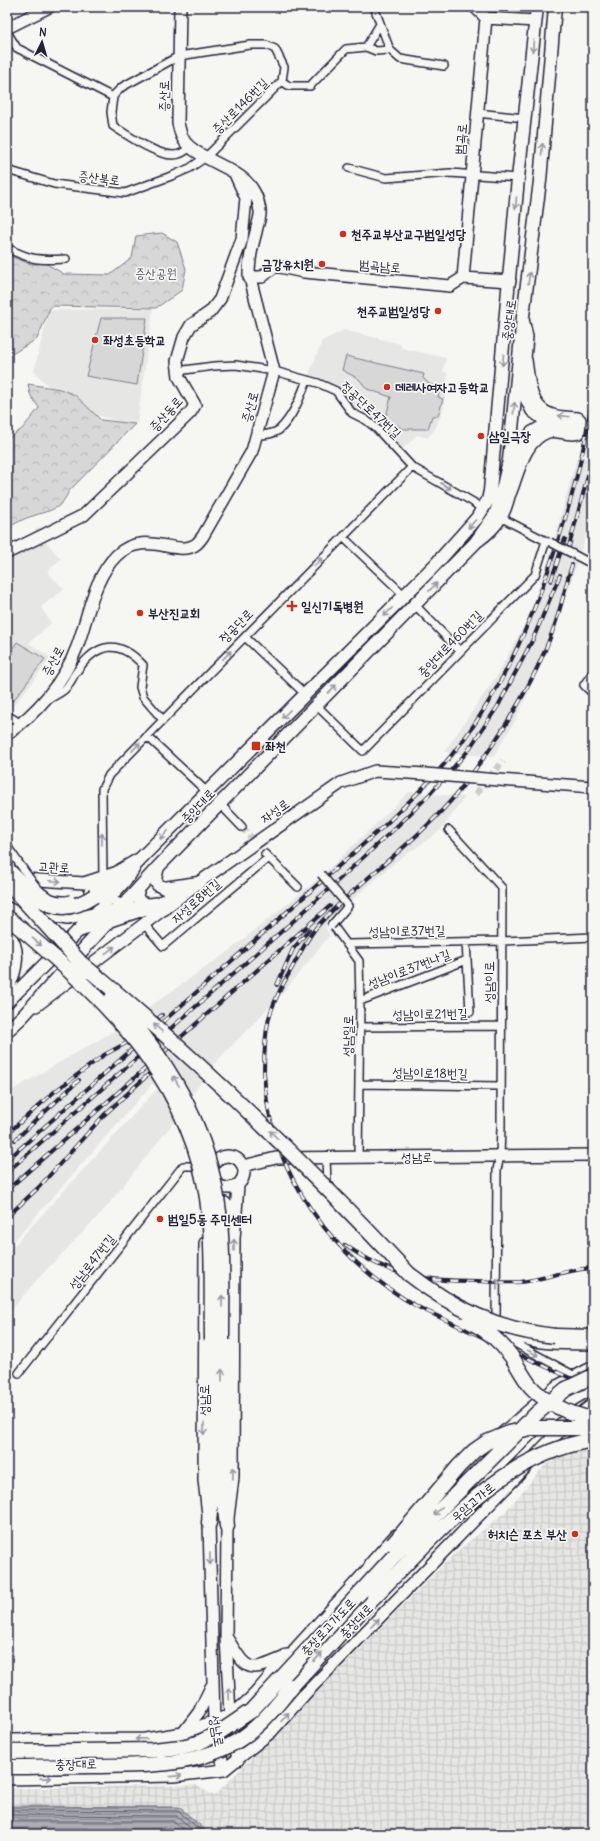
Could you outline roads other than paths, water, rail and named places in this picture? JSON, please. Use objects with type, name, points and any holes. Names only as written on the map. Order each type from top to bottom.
[{"type":"highway","points":[[11,872],[38,900],[46,904],[67,906],[81,904],[91,894],[121,871],[138,861]]},
{"type":"highway","points":[[11,872],[82,964],[153,1046],[181,1090],[196,1125],[214,1182],[217,1201],[222,1292],[217,1340]]},
{"type":"highway","points":[[7,917],[86,986],[129,1031],[150,1057],[176,1103],[197,1156],[208,1205],[217,1340]]},
{"type":"highway","points":[[7,934],[14,946],[15,954],[12,977],[7,986]]},
{"type":"highway","points":[[82,964],[134,1006],[260,1121],[329,1190],[409,1274],[437,1294],[465,1311],[510,1329],[555,1336],[593,1337]]},
{"type":"highway","points":[[329,1190],[361,1232],[414,1286],[488,1333],[510,1355],[532,1387],[553,1405],[568,1413],[593,1419]]},
{"type":"highway","name":"성남로","points":[[209,1523],[212,1489],[217,1340]]},
{"type":"highway","name":"성남로","points":[[217,1340],[223,1492],[227,1526]]},
{"type":"highway","name":"충장로고가도로","points":[[7,1752],[153,1750],[198,1743],[235,1724],[251,1711],[392,1558],[537,1413],[566,1389],[593,1376]]},
{"type":"highway","name":"충장로고가도로","points":[[7,1767],[157,1765],[202,1757],[242,1738],[260,1724],[278,1705],[292,1686],[465,1496],[544,1419],[573,1396],[593,1387]]},
{"type":"highway","points":[[274,1685],[298,1648],[419,1515],[459,1466],[474,1451],[487,1442],[509,1433],[531,1428],[593,1428]]},
{"type":"highway","points":[[527,1466],[548,1453],[567,1445],[584,1440],[593,1440]]},
{"type":"highway","name":"우암고가로","points":[[374,1597],[442,1528],[484,1491],[519,1467],[547,1452],[578,1442],[593,1440]]},
{"type":"highway","name":"충장로고가도로","points":[[7,1760],[149,1758],[191,1753],[230,1737],[254,1719],[292,1686]]},
{"type":"main road","points":[[7,28],[49,7]]},
{"type":"main road","name":"증산로","points":[[7,734],[18,726],[42,703],[59,682],[77,647],[87,611],[102,577],[114,558],[131,546],[144,543],[184,549],[195,545],[235,484],[252,452],[274,371],[250,277],[249,262],[260,213],[258,199],[248,183],[233,171],[190,147],[182,137],[178,123],[180,7]]},
{"type":"main road","points":[[476,7],[486,18],[535,20]]},
{"type":"main road","name":"중앙대로","points":[[7,1002],[95,914],[128,876],[138,861],[206,791],[306,695],[450,548],[483,510],[490,491],[510,281],[518,178],[526,118],[537,7]]},
{"type":"main road","name":"중앙대로","points":[[7,1031],[23,1016],[158,868],[475,543],[498,516],[504,492],[509,460],[523,316],[540,181],[555,7]]},
{"type":"main road","name":"범곡로","points":[[463,278],[486,18]]},
{"type":"main road","points":[[177,371],[177,361],[184,337],[191,325],[210,312],[220,299],[242,239],[246,198],[233,171]]},
{"type":"main road","name":"범곡남로","points":[[250,277],[262,277],[275,266],[304,272],[450,286],[463,278],[510,281]]},
{"type":"main road","points":[[523,316],[527,337],[522,391],[532,411],[548,423],[571,426]]},
{"type":"main road","points":[[498,516],[510,494],[525,452],[535,440],[548,432],[578,433],[580,420],[578,418],[550,414],[538,405],[531,391],[526,360]]},
{"type":"main road","name":"증산동로","points":[[7,553],[84,515],[190,413],[195,405],[177,371]]},
{"type":"main road","points":[[510,494],[517,448],[532,432],[548,423]]},
{"type":"main road","points":[[243,780],[224,789],[222,786],[245,760],[252,748]]},
{"type":"main road","name":"자성로","points":[[23,1016],[144,924],[162,906],[198,883],[341,783],[375,771],[593,787]]},
{"type":"main road","points":[[158,868],[155,879],[158,886],[164,888],[198,883]]},
{"type":"main road","points":[[103,878],[111,872],[121,871]]},
{"type":"main road","name":"고관로","points":[[7,893],[24,879],[84,883],[103,878]]},
{"type":"main road","points":[[139,888],[137,896],[140,902],[162,906]]},
{"type":"main road","points":[[115,891],[116,902],[121,909]]},
{"type":"main road","points":[[7,893],[45,916],[67,918],[121,909],[146,909]]},
{"type":"main road","points":[[77,932],[146,909],[162,906]]},
{"type":"main road","name":"성남로","points":[[243,1166],[276,1158],[593,1155]]},
{"type":"main road","points":[[225,1156],[235,1158],[243,1166],[244,1176],[234,1188],[223,1188],[214,1182],[212,1177],[213,1166],[216,1161],[225,1156]]},
{"type":"main road","name":"성남로","points":[[214,1182],[208,1203],[204,1245],[204,1480],[209,1523],[214,1721],[224,1770]]},
{"type":"main road","name":"성남로","points":[[238,1185],[236,1217],[233,1477],[227,1526],[226,1637],[230,1714],[238,1760]]},
{"type":"main road","points":[[208,1203],[215,1201],[225,1203],[236,1217]]},
{"type":"main road","name":"충장대로","points":[[7,1740],[145,1739],[183,1733],[230,1714],[255,1696],[287,1656],[419,1510],[525,1412],[557,1386],[593,1367]]},
{"type":"main road","name":"충장대로","points":[[7,1779],[173,1776],[224,1770],[238,1760],[278,1725],[304,1695],[527,1466],[546,1443],[565,1425],[593,1404]]},
{"type":"main road","points":[[226,1637],[241,1662],[249,1667],[259,1668],[287,1656]]},
{"type":"main road","points":[[183,1733],[199,1712],[212,1684]]},
{"type":"street","points":[[374,7],[390,50],[400,59],[444,66]]},
{"type":"street","points":[[366,47],[380,24]]},
{"type":"street","points":[[7,32],[16,48],[113,97],[111,112],[113,126],[127,135],[157,150],[172,155],[183,153],[190,147]]},
{"type":"street","name":"증산로146번길","points":[[113,97],[122,87],[179,56],[250,45],[266,45],[275,49],[284,67],[282,82],[206,157]]},
{"type":"street","points":[[282,82],[289,86],[310,86],[346,49],[366,47],[376,51],[390,50]]},
{"type":"street","points":[[477,113],[526,118]]},
{"type":"street","name":"증산북로","points":[[7,170],[54,184],[125,193],[190,168],[206,157]]},
{"type":"street","points":[[349,168],[386,178],[450,173],[518,178]]},
{"type":"street","points":[[7,248],[27,258],[40,260],[66,259]]},
{"type":"street","name":"정공단로47번길","points":[[177,371],[214,366],[236,365],[274,371],[318,383],[336,391],[352,413],[366,420],[376,428],[412,467]]},
{"type":"street","points":[[257,435],[269,434],[278,430],[295,410],[307,380]]},
{"type":"street","points":[[412,467],[473,502],[483,510]]},
{"type":"street","name":"정공단로","points":[[103,878],[102,789],[109,775],[412,467]]},
{"type":"street","name":"중앙대로460번길","points":[[316,705],[363,751],[535,575],[546,541],[498,516]]},
{"type":"street","points":[[343,537],[404,595]]},
{"type":"street","points":[[550,542],[588,562]]},
{"type":"street","points":[[415,605],[460,652]]},
{"type":"street","points":[[245,637],[306,695]]},
{"type":"street","points":[[42,703],[65,689],[78,670],[94,652],[104,647],[112,646],[133,655],[143,665],[140,687],[143,697],[163,720]]},
{"type":"street","points":[[593,672],[584,685],[593,694]]},
{"type":"street","points":[[7,715],[15,720],[18,726]]},
{"type":"street","name":"중앙대로","points":[[148,736],[206,791]]},
{"type":"street","points":[[220,804],[242,827]]},
{"type":"street","name":"성남이로","points":[[449,830],[502,888],[501,1086],[500,1155],[497,1170],[496,1323]]},
{"type":"street","points":[[7,846],[11,872]]},
{"type":"street","name":"자성로8번길","points":[[144,924],[163,946],[266,856],[298,886]]},
{"type":"street","name":"성남일로","points":[[321,874],[348,906],[332,925],[348,944],[358,961],[360,1001],[358,1158]]},
{"type":"street","points":[[91,894],[103,878]]},
{"type":"street","name":"성남이로37번길","points":[[348,944],[501,942],[593,937]]},
{"type":"street","points":[[466,942],[470,1012]]},
{"type":"street","name":"성남이로37번나길","points":[[360,1001],[467,960]]},
{"type":"street","name":"성남이로21번길","points":[[360,1027],[501,1026]]},
{"type":"street","name":"성남이로18번길","points":[[359,1084],[501,1086]]},
{"type":"street","points":[[309,1158],[310,1174],[405,1275],[452,1310],[575,1376]]},
{"type":"street","points":[[326,1158],[327,1183],[402,1264],[428,1287],[455,1304],[496,1323],[518,1338],[528,1342],[593,1346]]},
{"type":"street","name":"성남로47번길","points":[[19,1373],[183,1166],[213,1166]]},
{"type":"water","points":[[7,1806],[179,1807],[210,1834],[7,1834]]},
{"type":"tunnel","points":[[571,425],[593,428]]},
{"type":"tunnel","points":[[476,794],[503,761]]},
{"type":"tunnel","points":[[242,827],[265,854]]},
{"type":"railway","points":[[7,1160],[385,825],[434,776],[461,743],[491,699],[504,676],[536,603],[561,533],[572,493],[582,453],[593,391]]},
{"type":"railway","points":[[568,550],[593,457]]},
{"type":"railway","points":[[551,581],[565,539]]},
{"type":"railway","points":[[572,565],[556,622],[535,673],[524,694],[487,753],[448,804],[412,840],[331,912],[315,929],[306,943],[282,986],[271,1011],[266,1038],[264,1072],[268,1109],[278,1144],[292,1178],[311,1210],[334,1239],[360,1265],[389,1288],[420,1308],[570,1378],[593,1382]]},
{"type":"railway","points":[[7,1172],[299,916],[429,795],[467,752],[498,706],[533,639],[560,575]]},
{"type":"railway","points":[[7,1190],[330,906]]},
{"type":"railway","points":[[277,985],[293,949],[309,930]]},
{"type":"railway","points":[[7,1134],[54,1092],[104,1055],[130,1041],[162,1015]]},
{"type":"railway","points":[[7,1217],[39,1187],[104,1115],[150,1073]]},
{"type":"railway","points":[[15,1140],[79,1080]]},
{"type":"railway","points":[[345,1245],[377,1264],[393,1270],[408,1275],[440,1280],[521,1282],[575,1270],[593,1268]]},
{"type":"place","name":"천주교부산교구범일성당","points":[[343,234]]},
{"type":"place","name":"금강유치원","points":[[322,264]]},
{"type":"place","name":"천주교범일성당","points":[[438,311]]},
{"type":"place","name":"좌성초등학교","points":[[95,340]]},
{"type":"place","name":"데레사여자고등학교","points":[[387,387]]},
{"type":"place","name":"삼일극장","points":[[481,436]]},
{"type":"place","name":"일신기독병원","points":[[292,606]]},
{"type":"place","name":"부산진교회","points":[[140,613]]},
{"type":"place","name":"좌천","points":[[256,746]]},
{"type":"place","name":"범일5동 주민센터","points":[[160,1219]]},
{"type":"place","name":"허치슨 포츠 부산","points":[[575,1534]]},
{"type":"park label","name":"증산공원","points":[[156,273]]}]
